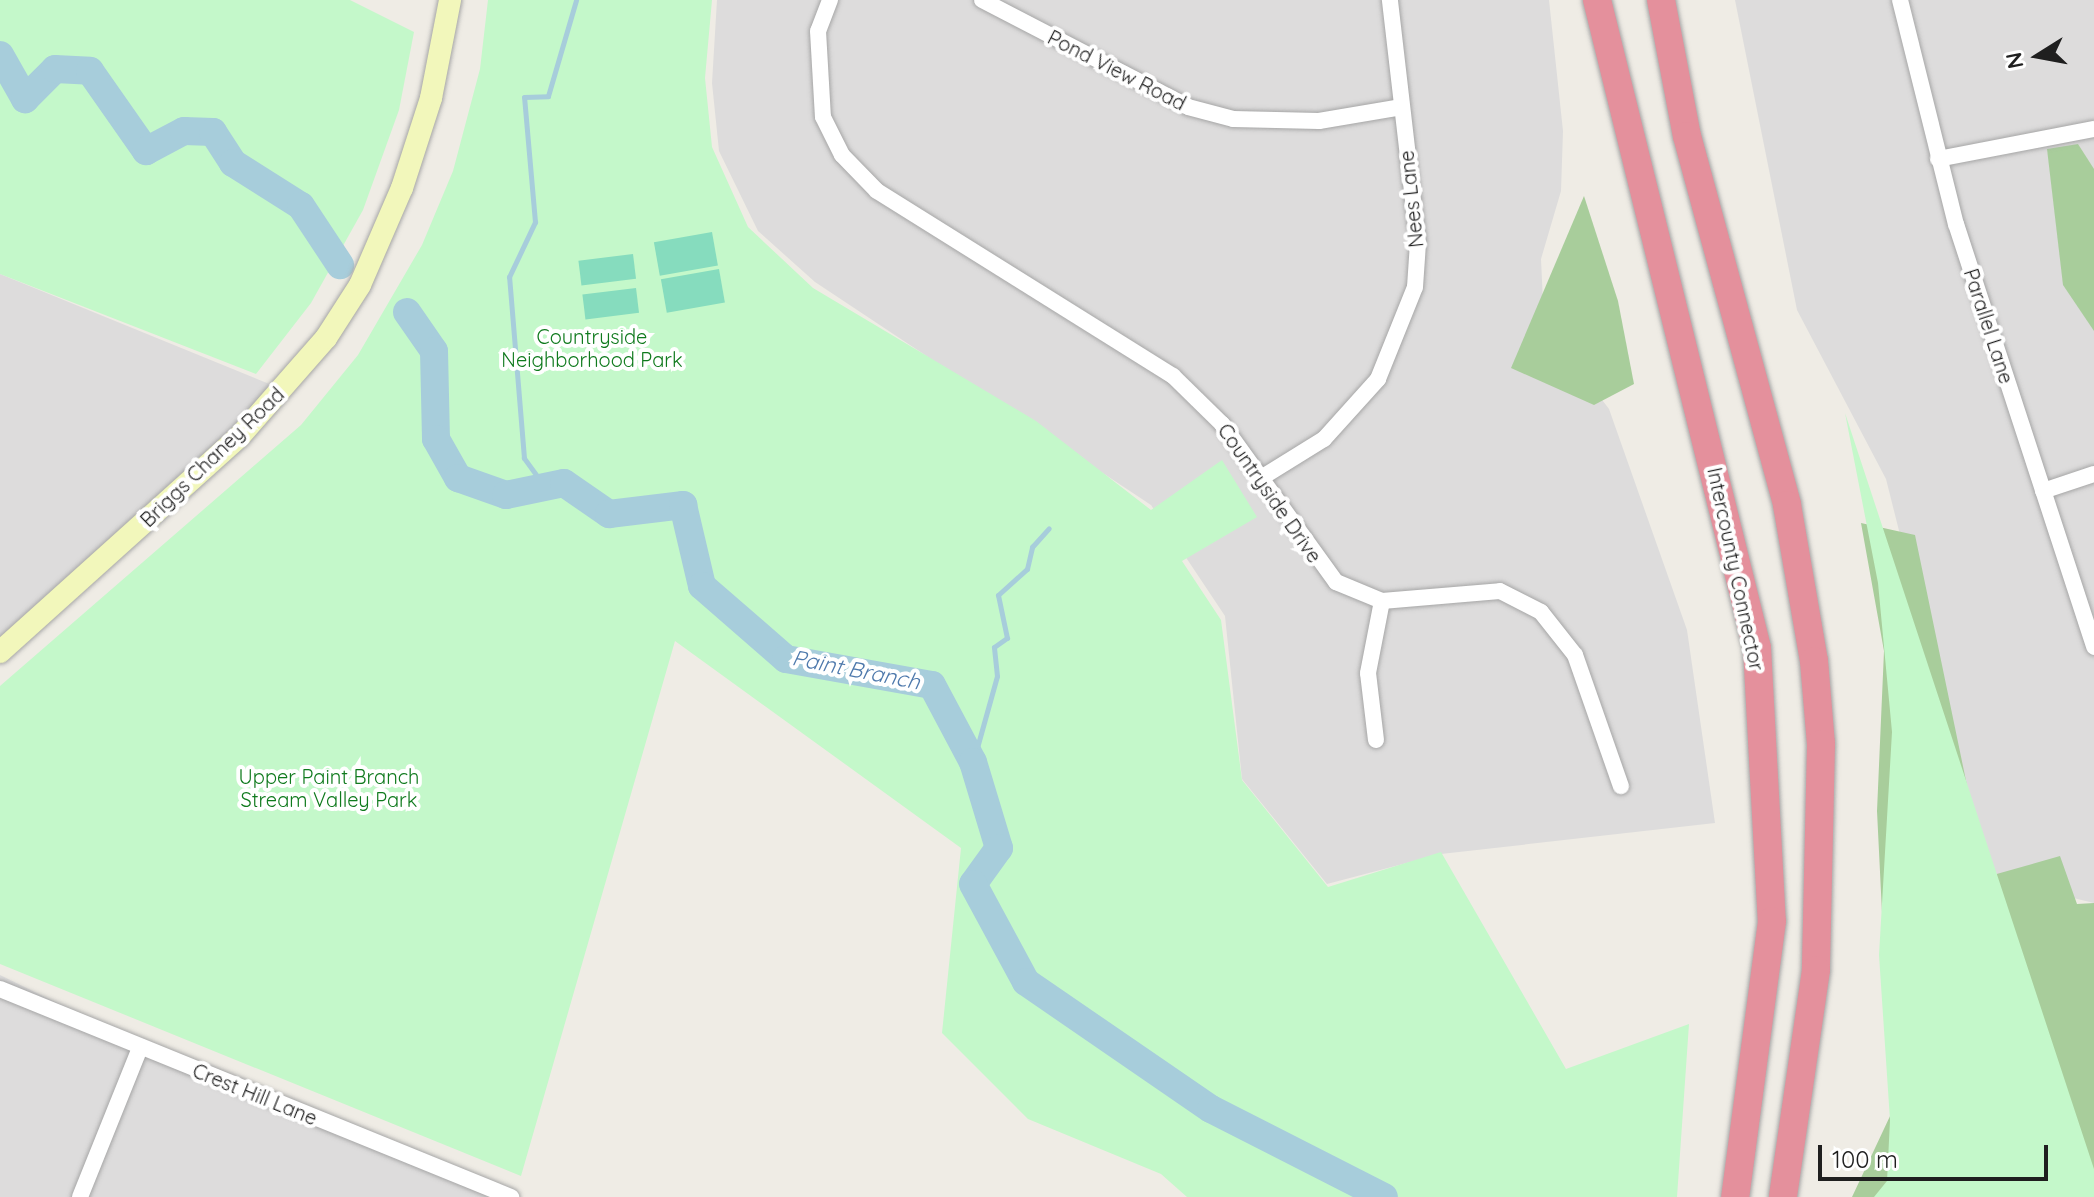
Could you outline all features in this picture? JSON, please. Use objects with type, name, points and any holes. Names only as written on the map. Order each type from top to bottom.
[{"type":"highway","name":"Intercounty Connector","points":[[1597,0],[1757,648],[1772,921],[1735,1197]]},
{"type":"highway","points":[[1661,0],[1687,136],[1787,505],[1814,661],[1821,744],[1816,970],[1783,1197]]},
{"type":"main road","name":"Briggs Chaney Road","points":[[0,652],[239,437],[326,338],[360,285],[402,188],[431,98],[450,0]]},
{"type":"street","name":"Countryside Drive","points":[[830,0],[818,31],[816,75],[823,117],[842,155],[877,191],[1173,376],[1222,424],[1336,582],[1382,601],[1500,591],[1541,612],[1575,655],[1621,786]]},
{"type":"street","name":"Pond View Road","points":[[982,0],[1188,107],[1233,119],[1319,121],[1402,107]]},
{"type":"street","name":"Nees Lane","points":[[1261,478],[1351,412],[1403,331],[1418,243],[1390,0]]},
{"type":"street","name":"Parallel Lane","points":[[1900,0],[1938,159],[2094,647]]},
{"type":"street","points":[[1938,159],[2094,129]]},
{"type":"street","points":[[2043,491],[2094,474]]},
{"type":"street","points":[[1376,740],[1368,673],[1382,601]]},
{"type":"street","name":"Crest Hill Lane","points":[[0,989],[139,1050],[511,1197]]},
{"type":"street","points":[[80,1197],[139,1050]]},
{"type":"shaded area","points":[[717,0],[1549,0],[1563,131],[1561,191],[1541,259],[1543,302],[1559,343],[1609,409],[1687,630],[1715,823],[1441,854],[1327,884],[1242,779],[1225,616],[1151,505],[815,282],[758,231],[719,151],[712,83]]},
{"type":"shaded area","points":[[1735,0],[2094,0],[2094,903],[1986,877],[1886,479],[1797,310]]},
{"type":"shaded area","points":[[0,274],[284,390],[0,652]]},
{"type":"shaded area","points":[[0,975],[190,1068],[511,1197],[0,1197]]},
{"type":"green space","points":[[0,0],[350,0],[414,32],[399,110],[363,210],[311,303],[256,374],[0,274]]},
{"type":"green space","name":"Upper Paint Branch Stream Valley Park","points":[[488,0],[712,0],[705,78],[712,147],[748,227],[813,288],[1036,421],[1151,510],[1222,460],[1257,517],[1182,561],[1221,620],[1242,780],[1328,887],[1441,852],[1566,1069],[1689,1024],[1677,1197],[1187,1197],[1161,1174],[1028,1119],[942,1033],[961,848],[675,641],[521,1176],[0,964],[0,686],[301,425],[358,355],[422,245],[453,171],[480,69]]},
{"type":"green space","points":[[2078,144],[2094,169],[2094,331],[2063,285],[2047,149]]},
{"type":"green space","points":[[1584,196],[1618,301],[1634,384],[1594,405],[1511,368]]},
{"type":"green space","points":[[712,232],[718,265],[660,276],[654,242]]},
{"type":"green space","points":[[633,254],[636,279],[581,286],[578,261]]},
{"type":"green space","points":[[719,269],[725,302],[667,313],[661,279]]},
{"type":"green space","points":[[636,288],[639,313],[585,319],[582,295]]},
{"type":"green space","points":[[1845,413],[2094,1169],[2094,1197],[1874,1197],[1887,1181],[1890,1120],[1879,955],[1892,732],[1878,583]]},
{"type":"green space","points":[[1861,523],[1915,535],[1986,877],[2060,856],[2077,904],[2094,903],[2094,1197],[1852,1197],[1914,1065],[1886,994],[1877,811],[1884,651]]},
{"type":"waterway","points":[[545,487],[524,458],[509,277],[535,222],[524,97],[548,96],[576,0]]},
{"type":"waterway","name":"Paint Branch","points":[[0,55],[25,99],[55,69],[90,71],[146,151],[184,131],[213,132],[233,163],[301,206],[340,265]]},
{"type":"waterway","name":"Paint Branch","points":[[407,312],[434,351],[436,439],[458,478],[506,495],[564,483],[609,514],[683,505],[702,586],[786,659],[932,685],[973,762],[999,848],[973,884],[1026,982],[1211,1109],[1384,1197]]},
{"type":"waterway","points":[[973,762],[997,676],[994,647],[1007,638],[998,595],[1027,569],[1032,547],[1049,528]]},
{"type":"park label","name":"Countryside Neighborhood Park","points":[[592,348]]}]
